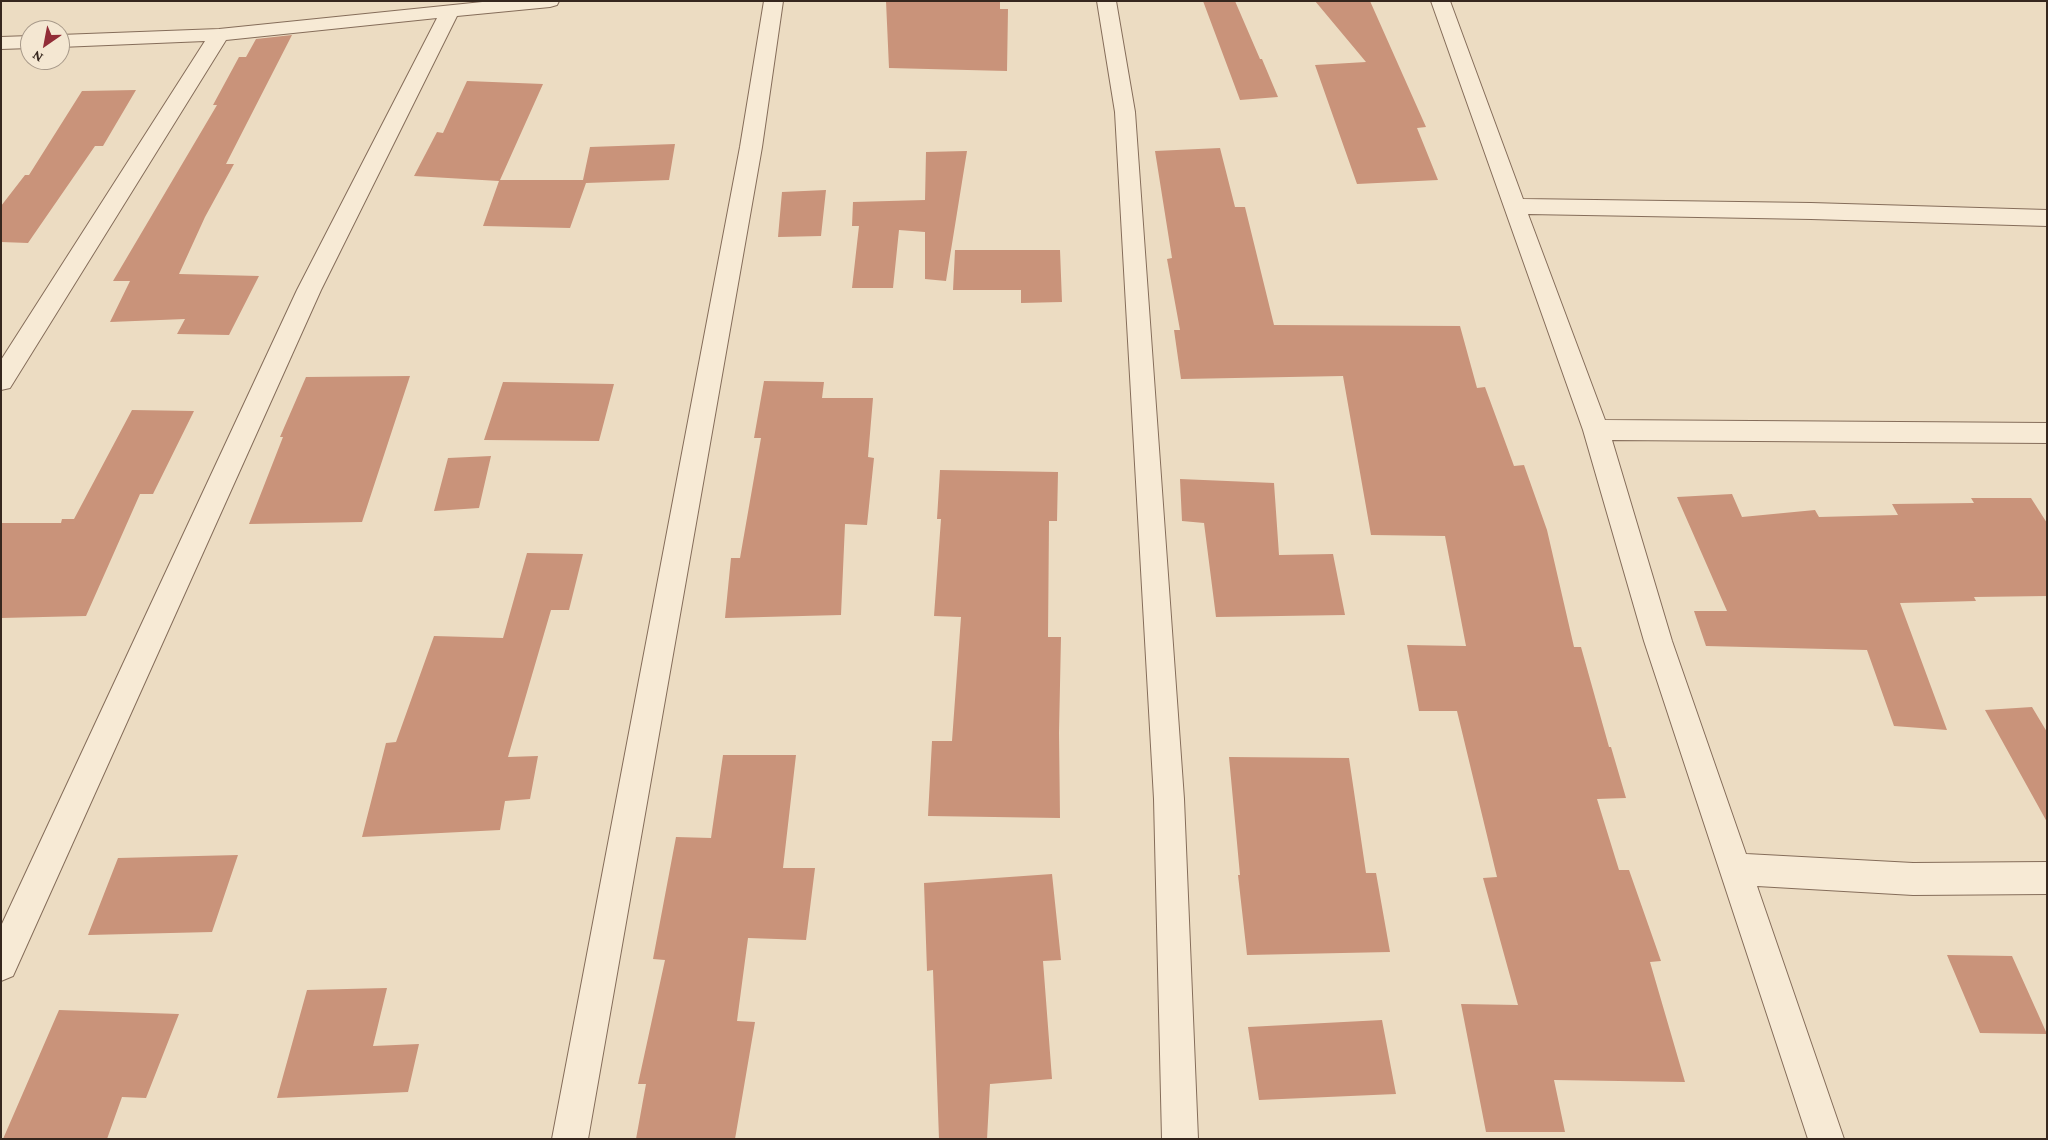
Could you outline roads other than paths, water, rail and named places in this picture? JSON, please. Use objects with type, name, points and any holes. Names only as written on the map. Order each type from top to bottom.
[{"type":"street","points":[[70,41],[219,35],[550,1]]},
{"type":"street","points":[[570,1139],[747,167],[774,1]]},
{"type":"street","points":[[1106,1],[1125,112],[1169,799],[1180,1139]]},
{"type":"street","points":[[1440,1],[1596,430],[1658,641],[1826,1139]]},
{"type":"street","points":[[1,964],[310,290],[451,10]]},
{"type":"street","points":[[1,381],[219,35]]},
{"type":"street","points":[[1,43],[20,42]]},
{"type":"street","points":[[1514,206],[2047,218]]},
{"type":"street","points":[[1596,430],[2047,433]]},
{"type":"street","points":[[1736,869],[1913,879],[2047,878]]}]
